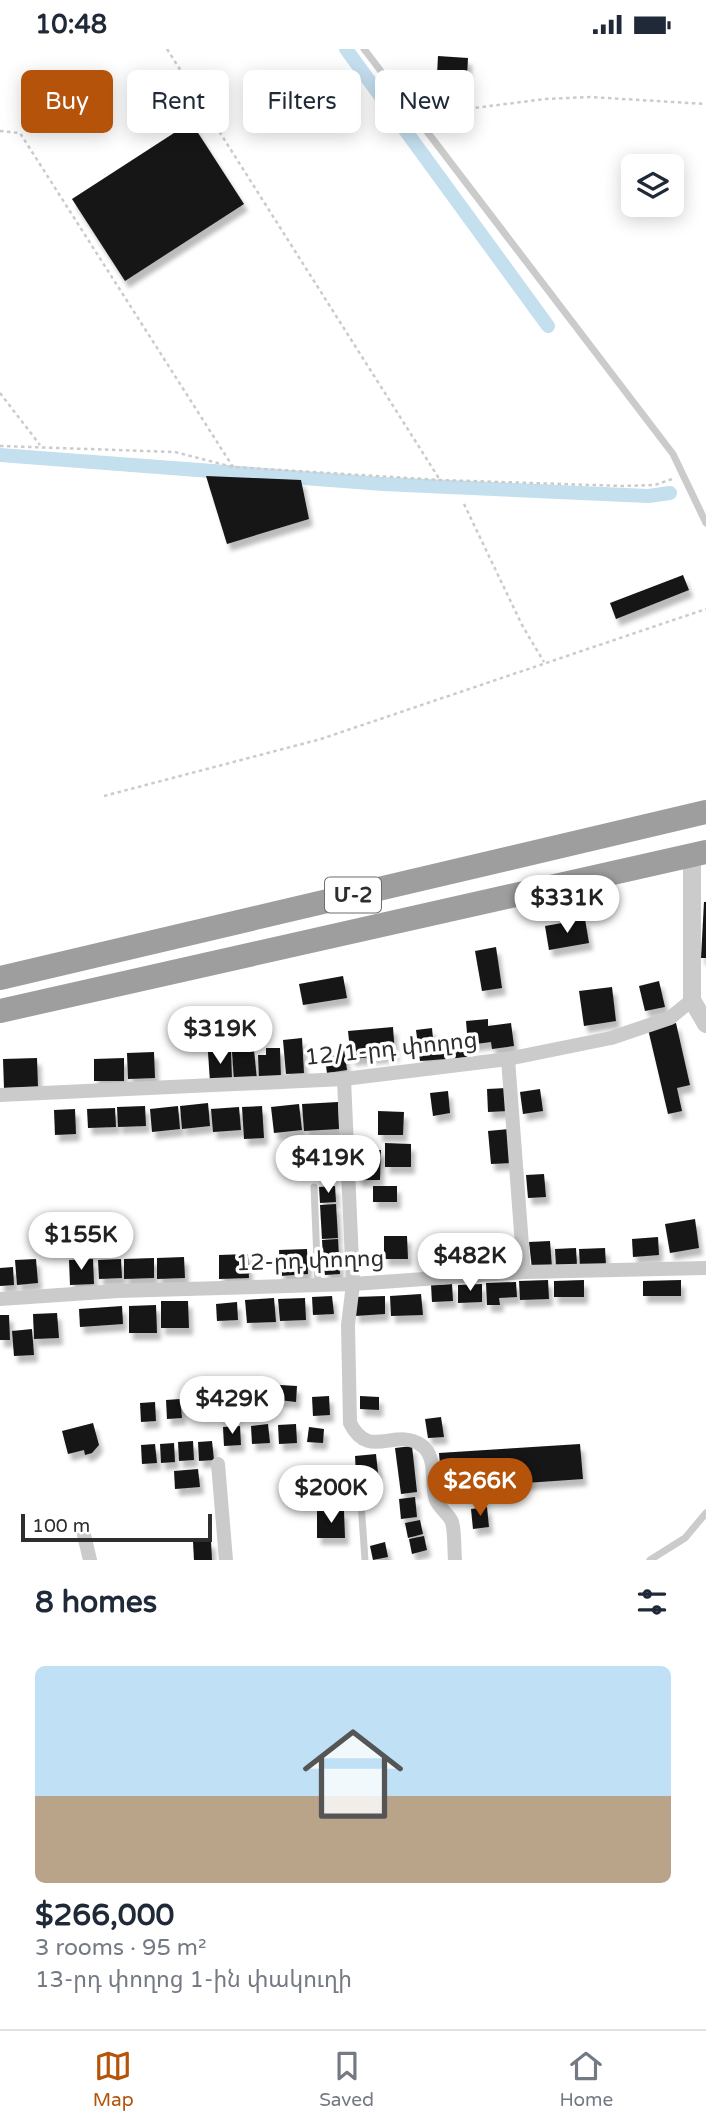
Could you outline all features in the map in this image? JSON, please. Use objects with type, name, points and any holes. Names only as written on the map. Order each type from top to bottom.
[{"type":"highway","name":"Մ-2","points":[[0,978],[706,812]]},
{"type":"highway","name":"Մ-2","points":[[0,1011],[699,853]]},
{"type":"street","points":[[699,853],[692,1000],[706,1024]]},
{"type":"street","name":"12/1-րդ փողոց","points":[[0,1095],[344,1079],[508,1059],[611,1038],[670,1018],[692,1000]]},
{"type":"street","points":[[508,1059],[524,1272]]},
{"type":"street","points":[[344,1079],[353,1284],[348,1325],[351,1423],[356,1435],[369,1443],[408,1440],[421,1445],[430,1455],[436,1501],[452,1522],[455,1560]]},
{"type":"street","name":"12-րդ փողոց","points":[[0,1299],[118,1291],[353,1284],[524,1272],[706,1268]]},
{"type":"street","points":[[218,1464],[226,1560]]},
{"type":"street","points":[[83,1535],[90,1560]]},
{"type":"lane","points":[[364,49],[380,70]]},
{"type":"lane","points":[[428,133],[673,454],[706,523]]},
{"type":"lane","points":[[314,1187],[318,1284]]},
{"type":"lane","points":[[360,1488],[365,1560]]},
{"type":"lane","points":[[650,1560],[685,1538],[706,1513]]},
{"type":"path","points":[[167,49],[440,480]]},
{"type":"path","points":[[474,107],[556,99],[706,104]]},
{"type":"path","points":[[0,131],[20,134],[233,467]]},
{"type":"path","points":[[0,393],[40,445]]},
{"type":"path","points":[[0,446],[40,445],[175,452],[233,467],[440,480],[623,486],[655,485],[682,476]]},
{"type":"path","points":[[464,504],[522,625],[544,662]]},
{"type":"path","points":[[104,796],[321,740],[706,609]]},
{"type":"building","points":[[438,56],[468,58],[467,70],[437,70]]},
{"type":"building","points":[[174,133],[198,133],[244,204],[125,281],[72,199]]},
{"type":"building","points":[[206,476],[301,480],[309,519],[227,544]]},
{"type":"building","points":[[683,575],[689,590],[616,619],[610,603]]},
{"type":"building","points":[[704,902],[706,958],[701,958]]},
{"type":"building","points":[[585,919],[589,943],[549,950],[545,926]]},
{"type":"building","points":[[496,947],[502,988],[482,991],[475,951]]},
{"type":"building","points":[[343,976],[347,998],[303,1005],[299,984]]},
{"type":"building","points":[[659,981],[665,1007],[645,1011],[639,986]]},
{"type":"building","points":[[612,987],[616,1021],[584,1026],[579,991]]},
{"type":"building","points":[[253,1007],[254,1028],[231,1029],[229,1009]]},
{"type":"building","points":[[488,1019],[488,1026],[511,1023],[514,1046],[492,1049],[491,1042],[468,1045],[466,1021]]},
{"type":"building","points":[[676,1023],[690,1085],[677,1088],[682,1111],[668,1114],[648,1029]]},
{"type":"building","points":[[393,1027],[395,1055],[351,1059],[348,1031]]},
{"type":"building","points":[[432,1028],[433,1039],[443,1038],[446,1059],[420,1061],[416,1030]]},
{"type":"building","points":[[302,1038],[304,1073],[286,1074],[283,1040]]},
{"type":"building","points":[[465,1038],[467,1057],[447,1059],[445,1040]]},
{"type":"building","points":[[266,1048],[280,1048],[281,1079],[259,1080],[258,1055],[266,1055]]},
{"type":"building","points":[[344,1049],[347,1070],[327,1073],[324,1052]]},
{"type":"building","points":[[254,1050],[257,1080],[234,1081],[232,1052]]},
{"type":"building","points":[[231,1051],[232,1080],[210,1082],[208,1052]]},
{"type":"building","points":[[154,1052],[155,1078],[128,1079],[127,1053]]},
{"type":"building","points":[[37,1058],[38,1087],[4,1088],[3,1059]]},
{"type":"building","points":[[124,1058],[124,1081],[94,1081],[94,1059]]},
{"type":"building","points":[[507,1088],[508,1111],[488,1112],[487,1089]]},
{"type":"building","points":[[540,1089],[543,1111],[523,1114],[520,1092]]},
{"type":"building","points":[[448,1091],[450,1113],[433,1116],[430,1093]]},
{"type":"building","points":[[338,1102],[339,1129],[304,1131],[302,1104]]},
{"type":"building","points":[[208,1103],[210,1126],[182,1129],[180,1106]]},
{"type":"building","points":[[299,1104],[302,1130],[274,1133],[271,1107]]},
{"type":"building","points":[[145,1106],[146,1126],[118,1127],[117,1107]]},
{"type":"building","points":[[178,1106],[180,1129],[152,1132],[150,1109]]},
{"type":"building","points":[[262,1106],[264,1138],[244,1139],[242,1107]]},
{"type":"building","points":[[239,1107],[241,1130],[213,1132],[211,1109]]},
{"type":"building","points":[[115,1108],[116,1127],[88,1128],[87,1109]]},
{"type":"building","points":[[75,1109],[76,1134],[55,1135],[54,1110]]},
{"type":"building","points":[[378,1111],[404,1112],[403,1135],[378,1135]]},
{"type":"building","points":[[509,1129],[512,1163],[491,1164],[488,1131]]},
{"type":"building","points":[[385,1143],[411,1144],[411,1167],[385,1167]]},
{"type":"building","points":[[358,1150],[381,1150],[380,1180],[358,1180]]},
{"type":"building","points":[[544,1174],[546,1197],[528,1198],[526,1175]]},
{"type":"building","points":[[335,1186],[336,1202],[320,1203],[319,1187]]},
{"type":"building","points":[[373,1186],[397,1186],[397,1202],[373,1202]]},
{"type":"building","points":[[336,1204],[338,1238],[322,1239],[320,1205]]},
{"type":"building","points":[[695,1219],[699,1248],[670,1253],[665,1224]]},
{"type":"building","points":[[485,1234],[487,1259],[457,1261],[455,1236]]},
{"type":"building","points":[[384,1236],[407,1236],[408,1259],[384,1259]]},
{"type":"building","points":[[495,1237],[513,1237],[513,1258],[495,1258]]},
{"type":"building","points":[[658,1237],[659,1255],[633,1257],[632,1239]]},
{"type":"building","points":[[338,1239],[339,1256],[323,1257],[322,1240]]},
{"type":"building","points":[[550,1241],[552,1268],[532,1269],[529,1242]]},
{"type":"building","points":[[576,1248],[577,1266],[556,1267],[555,1249]]},
{"type":"building","points":[[605,1248],[606,1266],[580,1267],[579,1249]]},
{"type":"building","points":[[307,1249],[308,1274],[280,1276],[279,1250]]},
{"type":"building","points":[[248,1254],[249,1278],[219,1279],[219,1255]]},
{"type":"building","points":[[184,1257],[185,1278],[157,1279],[157,1258]]},
{"type":"building","points":[[339,1257],[340,1274],[325,1275],[323,1258]]},
{"type":"building","points":[[154,1258],[154,1278],[124,1279],[124,1259]]},
{"type":"building","points":[[36,1259],[38,1283],[17,1285],[15,1260]]},
{"type":"building","points":[[93,1259],[94,1284],[70,1285],[69,1260]]},
{"type":"building","points":[[121,1259],[122,1278],[99,1279],[98,1260]]},
{"type":"building","points":[[13,1267],[14,1285],[0,1286],[0,1268]]},
{"type":"building","points":[[548,1280],[549,1299],[520,1300],[519,1281]]},
{"type":"building","points":[[584,1280],[584,1297],[554,1297],[554,1281]]},
{"type":"building","points":[[681,1280],[681,1296],[643,1296],[643,1281]]},
{"type":"building","points":[[516,1282],[517,1297],[499,1298],[500,1305],[487,1305],[486,1283]]},
{"type":"building","points":[[452,1284],[453,1301],[432,1302],[431,1285]]},
{"type":"building","points":[[482,1284],[482,1302],[458,1303],[458,1285]]},
{"type":"building","points":[[421,1294],[423,1315],[391,1316],[390,1296]]},
{"type":"building","points":[[332,1296],[334,1314],[313,1315],[312,1297]]},
{"type":"building","points":[[385,1296],[385,1314],[355,1316],[354,1297]]},
{"type":"building","points":[[274,1298],[276,1322],[247,1323],[245,1300]]},
{"type":"building","points":[[305,1298],[306,1320],[280,1321],[278,1299]]},
{"type":"building","points":[[161,1301],[188,1301],[189,1328],[161,1328]]},
{"type":"building","points":[[237,1302],[238,1320],[217,1321],[216,1304]]},
{"type":"building","points":[[156,1305],[157,1333],[129,1333],[129,1306]]},
{"type":"building","points":[[122,1306],[123,1324],[80,1327],[79,1309]]},
{"type":"building","points":[[57,1313],[59,1338],[34,1339],[33,1314]]},
{"type":"building","points":[[0,1315],[9,1315],[10,1340],[0,1340]]},
{"type":"building","points":[[32,1329],[34,1355],[14,1356],[12,1331]]},
{"type":"building","points":[[280,1385],[297,1386],[296,1402],[279,1400]]},
{"type":"building","points":[[329,1396],[330,1415],[313,1416],[312,1397]]},
{"type":"building","points":[[360,1396],[379,1397],[379,1410],[360,1409]]},
{"type":"building","points":[[180,1399],[182,1418],[167,1419],[166,1400]]},
{"type":"building","points":[[155,1402],[156,1421],[141,1422],[140,1403]]},
{"type":"building","points":[[441,1417],[444,1437],[428,1438],[425,1419]]},
{"type":"building","points":[[93,1423],[99,1445],[92,1453],[85,1455],[84,1450],[68,1454],[62,1431]]},
{"type":"building","points":[[268,1424],[270,1443],[252,1444],[251,1426]]},
{"type":"building","points":[[296,1424],[297,1443],[279,1444],[278,1425]]},
{"type":"building","points":[[240,1426],[241,1445],[224,1446],[223,1427]]},
{"type":"building","points":[[309,1427],[324,1429],[323,1443],[307,1442]]},
{"type":"building","points":[[193,1441],[194,1460],[179,1461],[178,1442]]},
{"type":"building","points":[[212,1441],[214,1460],[199,1461],[198,1442]]},
{"type":"building","points":[[174,1443],[175,1462],[161,1463],[160,1444]]},
{"type":"building","points":[[155,1444],[157,1463],[142,1464],[141,1445]]},
{"type":"building","points":[[580,1444],[583,1479],[442,1489],[439,1453]]},
{"type":"building","points":[[412,1446],[417,1492],[401,1494],[395,1448]]},
{"type":"building","points":[[376,1454],[378,1473],[356,1475],[355,1456]]},
{"type":"building","points":[[198,1469],[200,1487],[175,1489],[174,1471]]},
{"type":"building","points":[[415,1497],[417,1517],[401,1519],[399,1499]]},
{"type":"building","points":[[487,1507],[489,1527],[473,1529],[471,1509]]},
{"type":"building","points":[[317,1511],[344,1511],[345,1538],[317,1538]]},
{"type":"building","points":[[420,1520],[423,1534],[408,1538],[405,1523]]},
{"type":"building","points":[[424,1536],[427,1550],[412,1554],[409,1539]]},
{"type":"building","points":[[211,1541],[212,1560],[194,1560],[193,1542]]},
{"type":"building","points":[[385,1542],[388,1557],[373,1560],[370,1546]]},
{"type":"waterway","points":[[346,49],[548,326]]},
{"type":"waterway","points":[[0,455],[383,484],[648,496],[670,493]]}]
